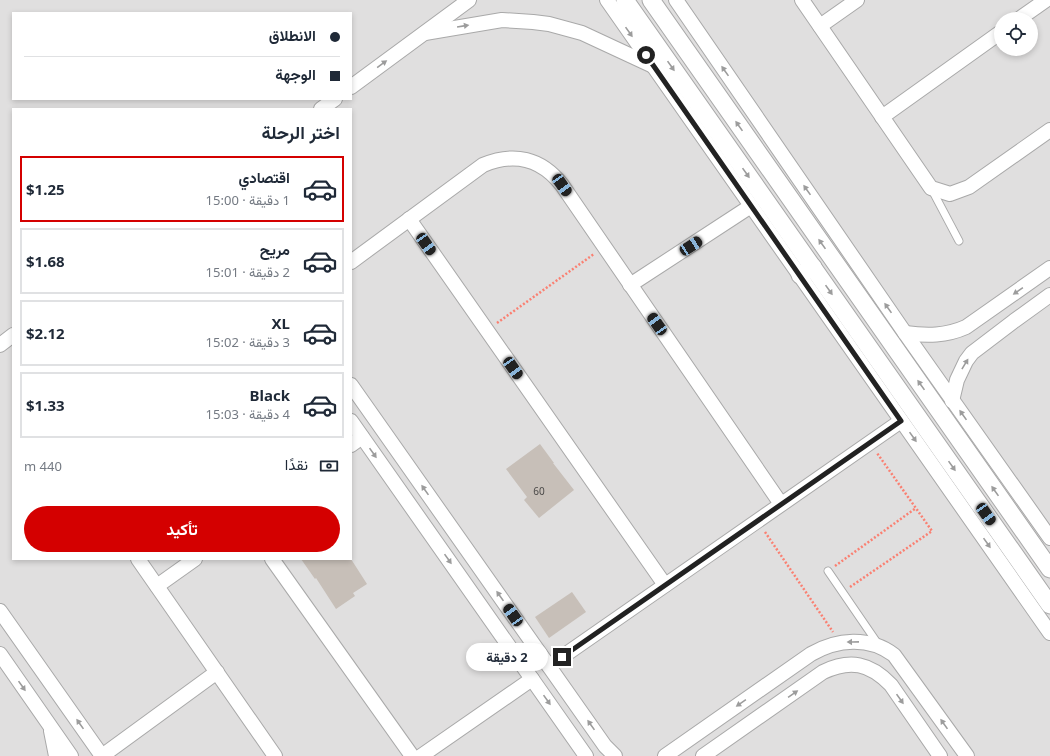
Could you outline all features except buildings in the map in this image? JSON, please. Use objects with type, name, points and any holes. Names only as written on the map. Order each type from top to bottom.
[{"type":"street","points":[[352,86],[469,0]]},
{"type":"street","points":[[607,0],[751,206],[806,271],[1050,605]]},
{"type":"street","points":[[625,0],[806,271],[901,421],[1050,633]]},
{"type":"street","points":[[651,0],[1050,569]]},
{"type":"street","points":[[676,0],[905,333],[1050,538]]},
{"type":"street","points":[[802,0],[931,188],[950,194],[968,187],[1050,130]]},
{"type":"street","points":[[820,26],[857,0]]},
{"type":"street","points":[[1029,12],[1046,0]]},
{"type":"street","points":[[425,33],[502,20],[533,22],[566,28],[582,33],[653,66]]},
{"type":"street","points":[[882,117],[994,37]]},
{"type":"street","points":[[322,108],[334,100]]},
{"type":"street","points":[[352,261],[483,165],[500,159],[519,158],[538,164],[555,177],[781,504]]},
{"type":"street","points":[[630,285],[751,206]]},
{"type":"street","points":[[409,219],[665,585]]},
{"type":"street","points":[[905,333],[931,335],[955,332],[966,327],[1050,268]]},
{"type":"street","points":[[952,400],[957,380],[972,353],[1050,295]]},
{"type":"street","points":[[999,304],[1014,321]]},
{"type":"street","points":[[0,345],[12,336]]},
{"type":"street","points":[[352,386],[611,755]]},
{"type":"street","points":[[549,666],[901,421]]},
{"type":"street","points":[[352,422],[586,756]]},
{"type":"street","points":[[352,444],[362,437]]},
{"type":"street","points":[[139,560],[275,756]]},
{"type":"street","points":[[157,586],[194,560]]},
{"type":"street","points":[[273,560],[412,756]]},
{"type":"street","points":[[0,611],[102,756],[217,672]]},
{"type":"street","points":[[665,756],[811,654],[840,642],[861,642],[879,646],[891,652],[900,661],[967,756]]},
{"type":"street","points":[[0,654],[71,756]]},
{"type":"street","points":[[703,756],[823,672],[840,666],[849,665],[869,667],[884,678],[891,685],[940,756]]},
{"type":"street","points":[[421,756],[532,679]]},
{"type":"street","points":[[49,725],[56,756]]},
{"type":"lane","points":[[931,188],[959,241]]},
{"type":"lane","points":[[828,571],[879,646]]},
{"type":"path","points":[[487,330],[604,246]]},
{"type":"path","points":[[842,592],[932,531],[870,442]]},
{"type":"path","points":[[828,571],[916,508]]},
{"type":"path","points":[[757,521],[840,642]]},
{"type":"shaded area","points":[[0,0],[1050,0],[1050,756],[0,756]]},
{"type":"route","points":[[562,657],[901,421],[646,55]]}]
